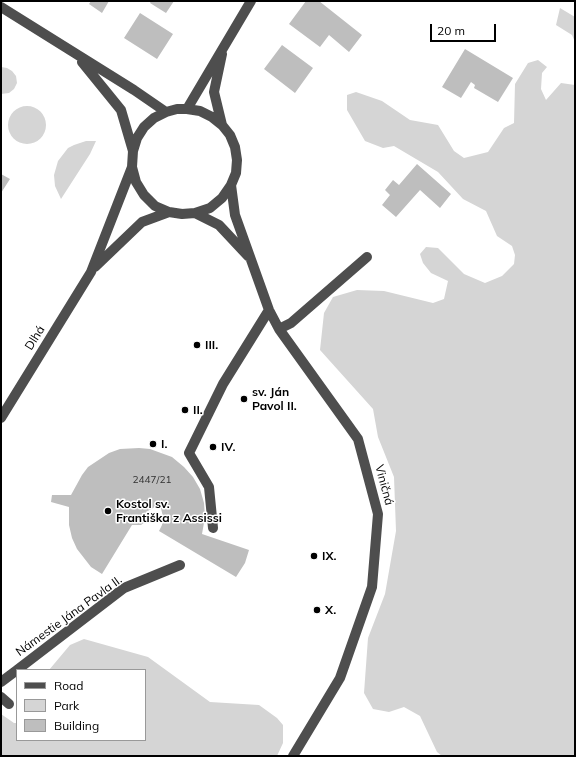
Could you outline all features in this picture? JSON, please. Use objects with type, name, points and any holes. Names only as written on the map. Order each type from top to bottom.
[{"type":"street","points":[[188,109],[224,44],[251,1]]},
{"type":"street","points":[[1,8],[134,90],[166,112]]},
{"type":"street","points":[[222,125],[214,92],[224,44]]},
{"type":"street","points":[[77,56],[121,110],[133,151]]},
{"type":"street","points":[[91,272],[132,168],[133,151],[137,138],[144,127],[154,118],[176,109],[200,111],[212,117],[222,125],[230,135],[235,147],[237,160],[236,173],[231,185],[222,198],[210,208],[196,213],[182,214],[169,212],[155,206],[144,196],[136,182],[132,168]]},
{"type":"street","name":"Viničná","points":[[231,185],[235,215],[269,310],[279,329],[358,439],[378,514],[372,587],[340,678],[293,756]]},
{"type":"street","points":[[91,272],[142,222],[169,212]]},
{"type":"street","points":[[196,213],[218,225],[250,259]]},
{"type":"street","points":[[279,329],[291,323],[367,257]]},
{"type":"street","name":"Dlhá","points":[[1,418],[91,272]]},
{"type":"street","points":[[213,528],[213,512],[209,487],[189,453],[223,384],[269,310]]},
{"type":"street","name":"Námestie Jána Pavla II.","points":[[18,669],[124,588],[180,565]]},
{"type":"street","name":"Námestie Jána Pavla II.","points":[[1,682],[16,671]]},
{"type":"green space","points":[[560,8],[575,17],[575,42],[572,35],[556,25]]},
{"type":"green space","points":[[538,60],[547,67],[542,73],[541,89],[546,100],[561,83],[575,85],[575,756],[442,756],[437,752],[420,716],[404,707],[389,712],[373,709],[364,693],[368,638],[385,594],[396,531],[394,477],[378,437],[373,409],[320,350],[324,313],[333,297],[357,290],[384,291],[433,303],[444,299],[448,281],[431,273],[423,263],[420,254],[426,247],[438,248],[464,274],[485,283],[502,276],[514,264],[515,255],[512,246],[497,236],[486,211],[463,199],[438,172],[394,146],[383,148],[365,141],[347,110],[347,95],[356,92],[382,101],[410,120],[438,125],[454,151],[464,158],[488,152],[504,128],[514,123],[515,84],[528,63]]},
{"type":"green space","points":[[1,67],[12,71],[16,76],[17,83],[14,89],[9,93],[1,94]]},
{"type":"green space","points":[[23,106],[31,106],[41,111],[45,118],[45,132],[41,139],[31,144],[23,144],[13,139],[11,136],[8,129],[8,121],[13,111],[16,109]]},
{"type":"green space","points":[[86,141],[96,141],[90,154],[61,199],[55,186],[54,175],[58,161],[68,148]]},
{"type":"green space","points":[[84,639],[148,657],[210,702],[259,705],[277,718],[283,725],[283,743],[277,756],[1,756],[1,714],[16,723],[16,741],[146,741],[146,669],[50,669],[70,645]]},
{"type":"building","points":[[91,1],[109,1],[102,13],[89,4]]},
{"type":"building","points":[[151,1],[174,1],[166,13],[150,3]]},
{"type":"building","points":[[306,1],[319,1],[362,35],[349,52],[329,35],[320,47],[289,24]]},
{"type":"building","points":[[140,13],[173,34],[157,59],[124,38]]},
{"type":"building","points":[[282,45],[313,68],[295,93],[264,69]]},
{"type":"building","points":[[465,49],[513,78],[498,102],[474,88],[475,85],[471,82],[461,98],[442,87]]},
{"type":"building","points":[[417,164],[451,194],[440,208],[420,190],[396,217],[382,205],[390,195],[385,190],[393,180],[399,185]]},
{"type":"building","points":[[1,174],[10,179],[1,193]]},
{"type":"building","name":"Kostol sv. Františka z Assissi","points":[[120,449],[150,449],[172,457],[193,477],[200,489],[204,503],[205,517],[202,534],[249,550],[245,563],[236,577],[159,531],[162,525],[163,517],[160,504],[146,512],[147,516],[145,522],[141,525],[132,525],[102,574],[91,567],[77,549],[72,538],[69,525],[69,507],[51,502],[52,495],[71,495],[88,467],[109,453]]},
{"type":"place","name":"III.","points":[[197,345]]},
{"type":"place","name":"sv. Ján Pavol II.","points":[[244,399]]},
{"type":"place","name":"II.","points":[[185,410]]},
{"type":"place","name":"I.","points":[[153,444]]},
{"type":"place","name":"IV.","points":[[213,447]]},
{"type":"place","name":"Kostol sv. Františka z Assissi","points":[[108,511]]},
{"type":"place","name":"IX.","points":[[314,556]]},
{"type":"place","name":"X.","points":[[317,610]]}]
